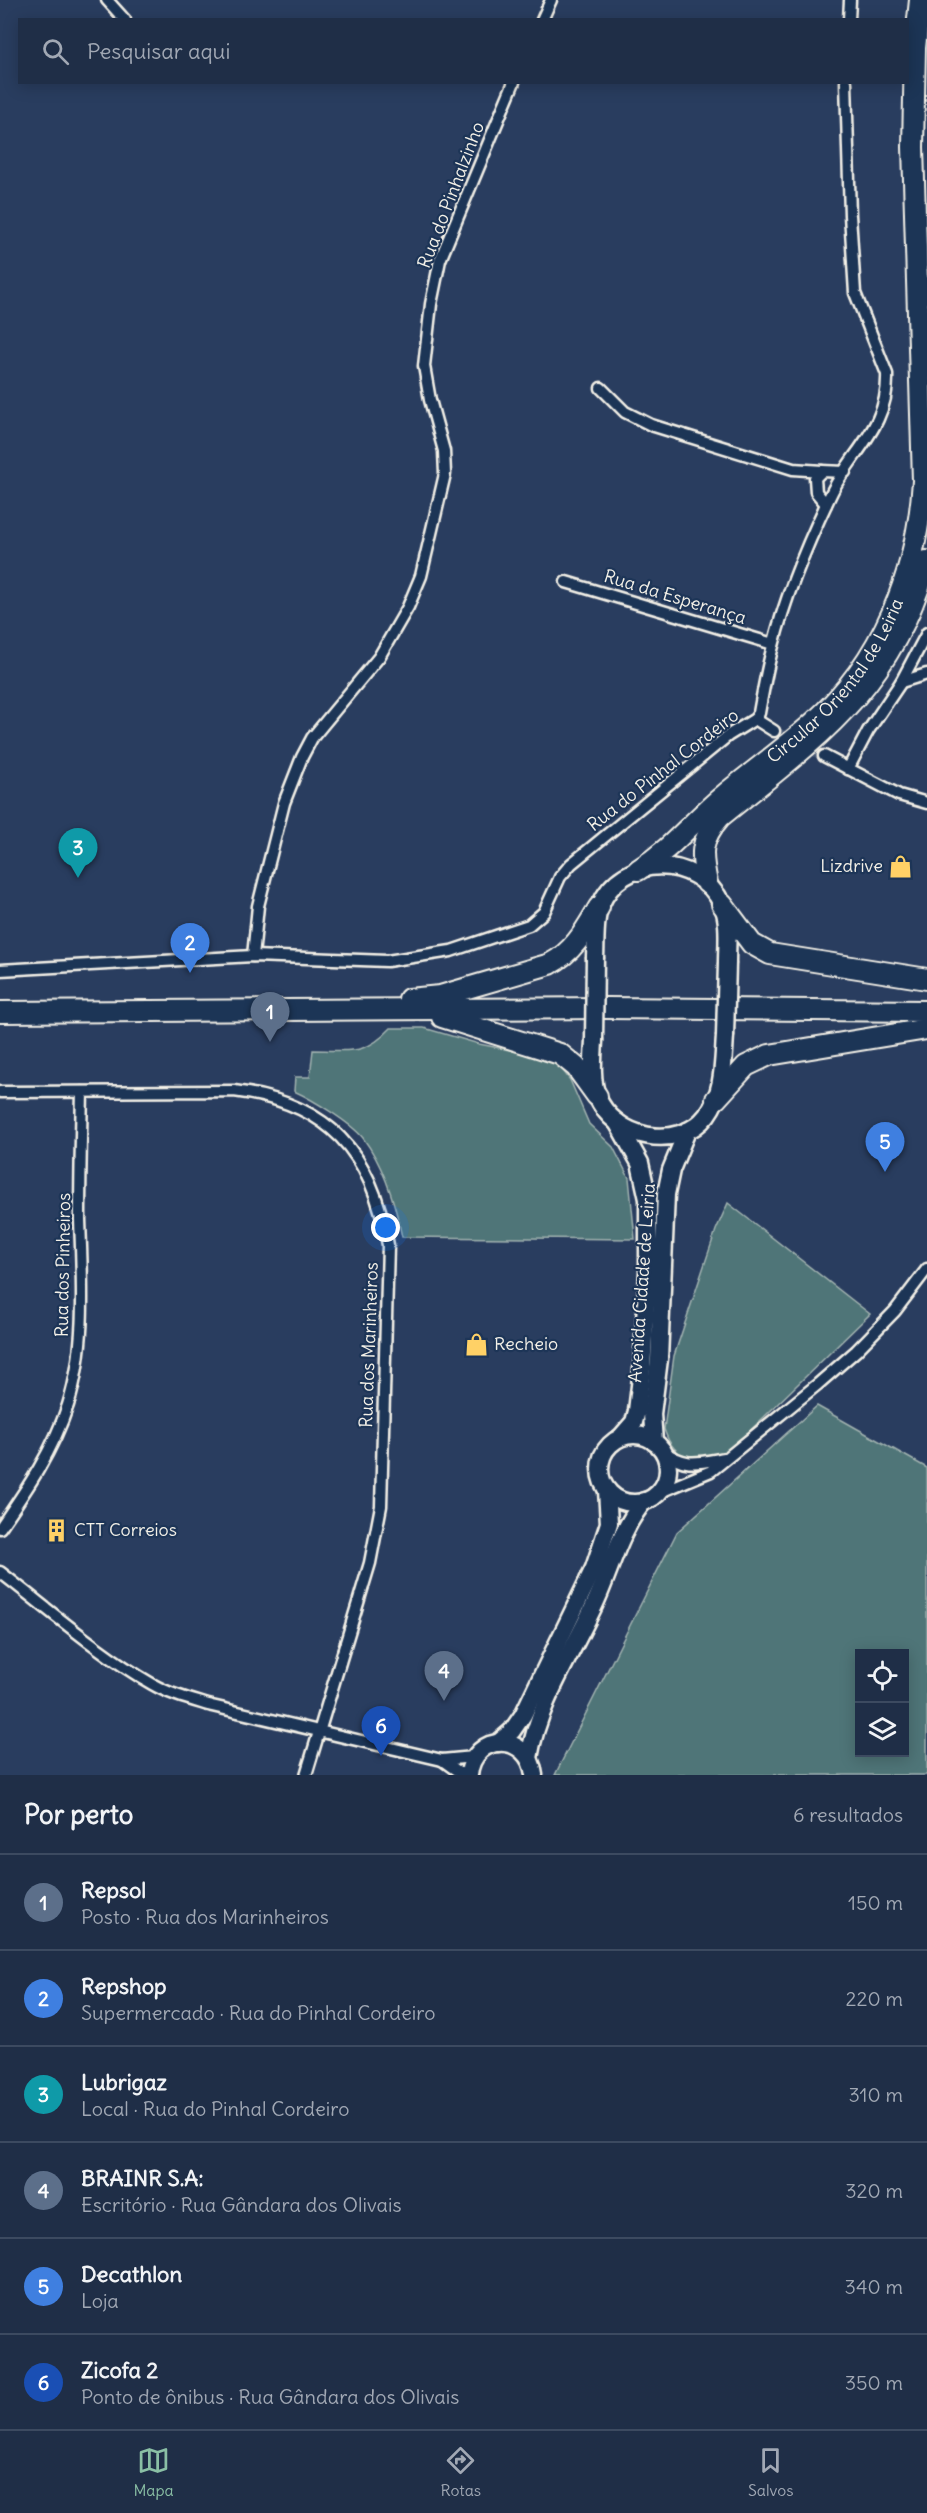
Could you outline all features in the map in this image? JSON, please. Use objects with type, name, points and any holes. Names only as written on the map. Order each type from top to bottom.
[{"type":"highway","name":"Circular Oriental de Leiria","points":[[638,870],[668,849],[723,795],[784,749],[834,703],[868,659],[884,633],[907,578],[921,514],[923,481],[913,147],[915,48],[920,0]]},
{"type":"highway","name":"Circular Oriental de Leiria","points":[[708,883],[703,855],[704,842],[709,832],[720,818],[819,736],[859,695],[900,633],[927,561]]},
{"type":"highway","points":[[722,904],[752,944],[770,954],[927,979]]},
{"type":"highway","points":[[388,1004],[401,1000],[440,996],[550,964],[577,943],[599,907]]},
{"type":"highway","points":[[0,1003],[388,1004],[927,1001]]},
{"type":"highway","points":[[0,1012],[642,1008],[927,1011]]},
{"type":"highway","points":[[416,1010],[462,1022],[560,1054],[576,1067],[597,1096]]},
{"type":"highway","points":[[716,1099],[746,1066],[769,1055],[927,1029]]},
{"type":"main road","points":[[597,1096],[593,1075],[599,907],[620,881],[638,870],[672,866],[691,871],[708,883],[722,904],[727,926],[723,1077],[716,1099],[705,1117],[687,1131],[672,1137],[653,1137],[643,1135],[617,1122]]},
{"type":"main road","name":"Avenida Cidade de Leiria","points":[[597,1096],[603,1107],[617,1122],[640,1163],[648,1199],[648,1272],[642,1368],[637,1411],[633,1422],[621,1437]]},
{"type":"main road","name":"Avenida Cidade de Leiria","points":[[658,1446],[652,1414],[659,1359],[666,1194],[671,1170],[687,1131]]},
{"type":"main road","points":[[469,1775],[474,1757],[485,1747],[498,1743],[512,1731],[523,1715],[587,1585],[609,1523],[608,1490],[601,1476],[601,1460],[608,1446],[621,1437],[634,1435],[658,1446],[667,1462],[664,1484],[621,1535],[596,1601],[537,1725],[529,1758],[534,1775]]},
{"type":"main road","points":[[608,1490],[624,1502],[651,1497]]},
{"type":"main road","points":[[498,1743],[512,1745],[529,1758]]},
{"type":"street","points":[[107,0],[123,18]]},
{"type":"street","points":[[543,18],[551,0]]},
{"type":"street","points":[[849,18],[850,0]]},
{"type":"street","name":"Rua do Pinhalzinho","points":[[253,956],[258,906],[284,803],[302,758],[312,738],[379,657],[408,607],[421,576],[445,474],[444,451],[430,400],[424,366],[431,304],[440,260],[513,84]]},
{"type":"street","name":"Rua do Pinhal Cordeiro","points":[[0,970],[253,956],[387,961],[451,951],[529,925],[544,912],[560,877],[571,864],[729,735],[755,719],[759,713],[773,644],[798,568],[826,504],[875,425],[884,403],[887,386],[887,374],[855,293],[846,84]]},
{"type":"street","points":[[601,388],[625,412],[651,425],[793,469],[845,472]]},
{"type":"street","points":[[793,469],[815,488],[826,504]]},
{"type":"street","points":[[815,488],[815,478],[822,471]]},
{"type":"street","name":"Rua da Esperança","points":[[566,582],[773,644]]},
{"type":"street","points":[[848,769],[875,719],[901,682],[927,633]]},
{"type":"street","points":[[901,682],[927,674]]},
{"type":"street","points":[[755,719],[774,731]]},
{"type":"street","points":[[824,756],[899,795],[927,803]]},
{"type":"street","name":"Rua dos Marinheiros","points":[[0,1092],[234,1091],[263,1095],[290,1104],[327,1124],[342,1138],[365,1170],[379,1203],[388,1245],[381,1506],[369,1563],[321,1731],[306,1775]]},
{"type":"street","name":"Rua dos Pinheiros","points":[[0,1528],[33,1480],[56,1437],[69,1404],[76,1373],[82,1307],[82,1092]]},
{"type":"street","points":[[651,1497],[711,1471],[728,1457],[856,1351],[896,1311],[927,1269]]},
{"type":"street","points":[[658,1446],[672,1458],[687,1463],[728,1457]]},
{"type":"street","points":[[0,1572],[120,1663],[153,1684],[178,1696],[442,1760],[474,1757]]},
{"type":"street","points":[[442,1760],[463,1775]]},
{"type":"green space","points":[[391,1028],[424,1028],[479,1044],[530,1054],[549,1060],[561,1068],[570,1080],[589,1124],[613,1147],[629,1178],[635,1239],[402,1237],[388,1185],[377,1160],[363,1138],[350,1125],[331,1112],[294,1091],[295,1077],[310,1077],[313,1050],[346,1051],[364,1048]]},
{"type":"green space","points":[[728,1203],[870,1314],[730,1450],[709,1458],[690,1458],[675,1449],[664,1429],[674,1356],[716,1230]]},
{"type":"green space","points":[[817,1406],[927,1468],[927,1775],[555,1775],[677,1532]]},
{"type":"tunnel","points":[[774,731],[824,756]]},
{"type":"place","name":"Lizdrive","points":[[901,866]]},
{"type":"place","name":"Lubrigaz","points":[[78,878]]},
{"type":"place","name":"Repshop","points":[[190,973]]},
{"type":"place","name":"Repsol","points":[[270,1042]]},
{"type":"place","name":"Decathlon","points":[[885,1172]]},
{"type":"place","name":"Recheio","points":[[476,1344]]},
{"type":"place","name":"CTT Correios","points":[[56,1530]]},
{"type":"place","name":"BRAINR S.A:","points":[[444,1701]]},
{"type":"place","name":"Zicofa 2","points":[[381,1756]]}]
